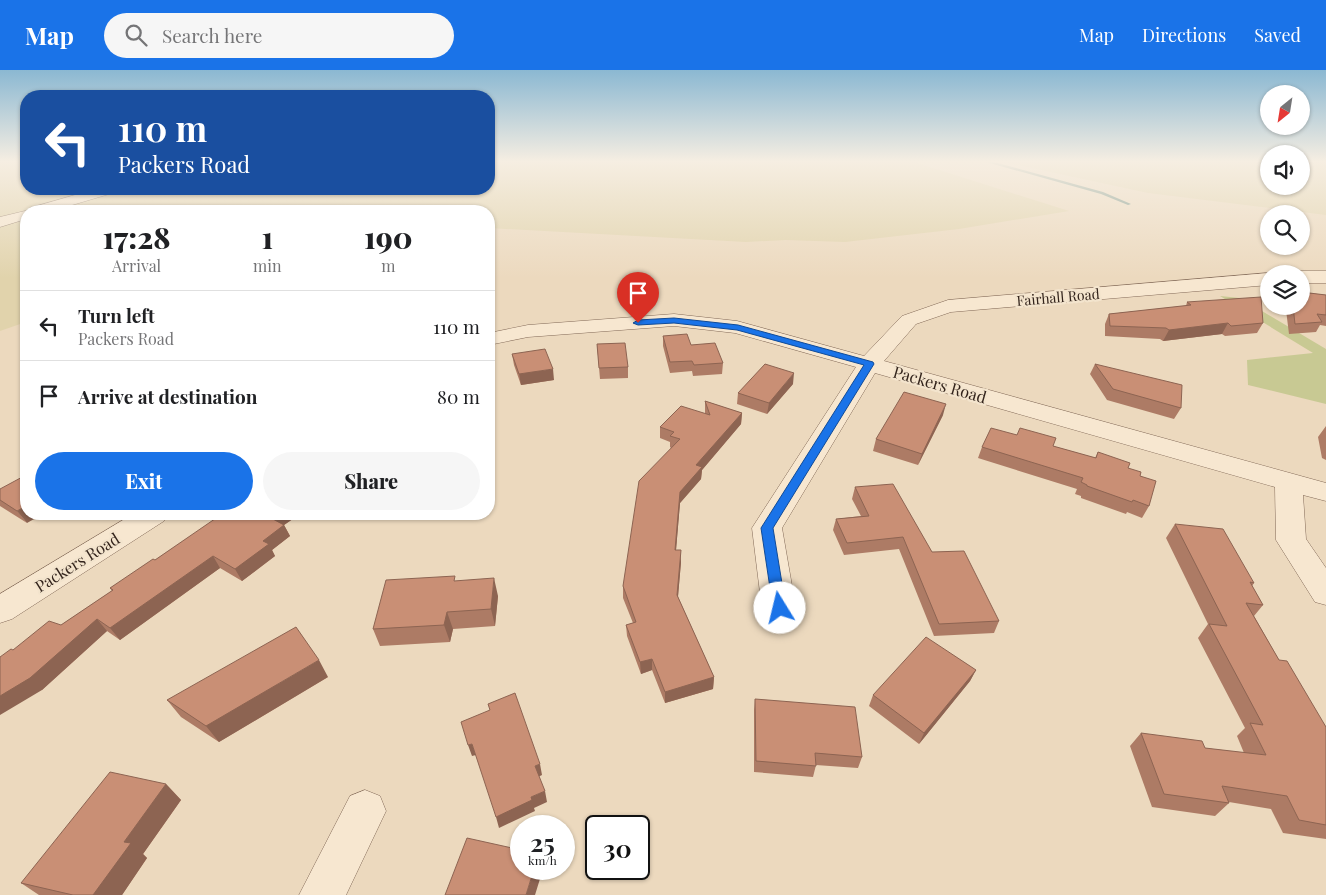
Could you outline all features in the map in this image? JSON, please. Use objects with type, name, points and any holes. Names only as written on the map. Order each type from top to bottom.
[{"type":"street","points":[[56,205],[72,200]]},
{"type":"street","points":[[0,222],[20,216]]},
{"type":"street","points":[[1310,277],[1326,277]]},
{"type":"street","name":"Fairhall Road","points":[[780,608],[767,528],[869,364],[909,320],[948,306],[1260,280]]},
{"type":"street","name":"Packers Road","points":[[495,338],[528,331],[674,320],[738,327],[1326,492]]},
{"type":"street","points":[[1289,482],[1292,540],[1326,594]]},
{"type":"street","name":"Packers Road","points":[[0,610],[144,520]]},
{"type":"street","points":[[322,895],[365,811]]},
{"type":"shaded area","points":[[0,200],[1036,200],[1069,211],[959,229],[845,242],[786,240],[746,242],[495,228],[495,205],[20,205],[20,324],[0,331]]},
{"type":"shaded area","points":[[1209,200],[1326,200],[1326,215],[1310,213],[1310,205],[1260,205],[1260,207]]},
{"type":"green space","points":[[1220,296],[1240,298],[1260,310],[1260,315],[1269,315],[1326,349],[1326,404],[1248,385],[1247,360],[1313,353]]},
{"type":"building","points":[[1310,293],[1326,295],[1326,315],[1317,314],[1322,322],[1295,324],[1294,315],[1310,315]]},
{"type":"building","points":[[1260,297],[1260,315],[1262,315],[1263,323],[1231,326],[1228,323],[1169,330],[1166,328],[1110,326],[1109,314],[1191,305],[1187,302]]},
{"type":"building","points":[[687,334],[691,345],[715,343],[723,363],[694,365],[692,361],[670,362],[663,336]]},
{"type":"building","points":[[625,343],[628,367],[599,368],[597,344]]},
{"type":"building","points":[[545,349],[553,369],[519,374],[512,354]]},
{"type":"building","points":[[765,364],[794,373],[769,403],[738,393]]},
{"type":"building","points":[[1095,364],[1182,385],[1181,408],[1113,389]]},
{"type":"building","points":[[904,392],[946,404],[922,454],[876,439]]},
{"type":"building","points":[[705,401],[742,413],[696,465],[702,467],[680,492],[675,550],[681,550],[677,595],[714,677],[665,692],[652,659],[640,662],[626,625],[636,622],[623,586],[639,481],[680,439],[670,436],[674,432],[660,427],[681,406],[710,415]]},
{"type":"building","points":[[991,428],[1017,435],[1020,428],[1056,438],[1053,446],[1096,458],[1098,452],[1130,463],[1128,468],[1141,472],[1140,476],[1156,481],[1149,506],[1087,486],[1081,482],[1083,478],[982,447]]},
{"type":"building","points":[[20,478],[20,509],[17,511],[0,500],[0,489]]},
{"type":"building","points":[[893,484],[932,552],[964,551],[999,621],[939,624],[903,537],[847,543],[836,519],[869,516],[855,487]]},
{"type":"building","points":[[213,520],[275,520],[284,525],[263,541],[269,544],[235,569],[213,556],[110,628],[97,619],[30,678],[0,696],[0,657],[11,649],[13,650],[49,621],[61,625],[113,590],[110,588],[153,559],[155,560]]},
{"type":"building","points":[[1175,524],[1223,529],[1254,583],[1250,582],[1263,605],[1246,603],[1279,660],[1287,661],[1326,727],[1326,825],[1299,820],[1287,796],[1222,786],[1229,803],[1164,794],[1141,733],[1202,741],[1205,748],[1266,755],[1250,723],[1263,725],[1209,624],[1227,626]]},
{"type":"building","points":[[455,576],[454,581],[494,578],[491,609],[447,612],[444,625],[373,629],[386,580]]},
{"type":"building","points":[[296,627],[319,660],[206,726],[167,700]]},
{"type":"building","points":[[926,637],[976,670],[924,733],[873,695]]},
{"type":"building","points":[[515,693],[540,764],[535,766],[545,791],[531,797],[532,800],[496,817],[472,744],[468,745],[461,722],[490,710],[488,704]]},
{"type":"building","points":[[755,699],[855,707],[862,757],[815,753],[816,766],[756,761]]},
{"type":"building","points":[[110,772],[166,784],[124,842],[131,843],[93,895],[73,895],[21,883]]},
{"type":"building","points":[[467,838],[510,848],[510,880],[531,880],[526,895],[445,895]]},
{"type":"waterway","points":[[1120,200],[1129,204]]},
{"type":"route","points":[[638,323],[674,320],[738,327],[869,364],[767,528],[780,608]]}]
